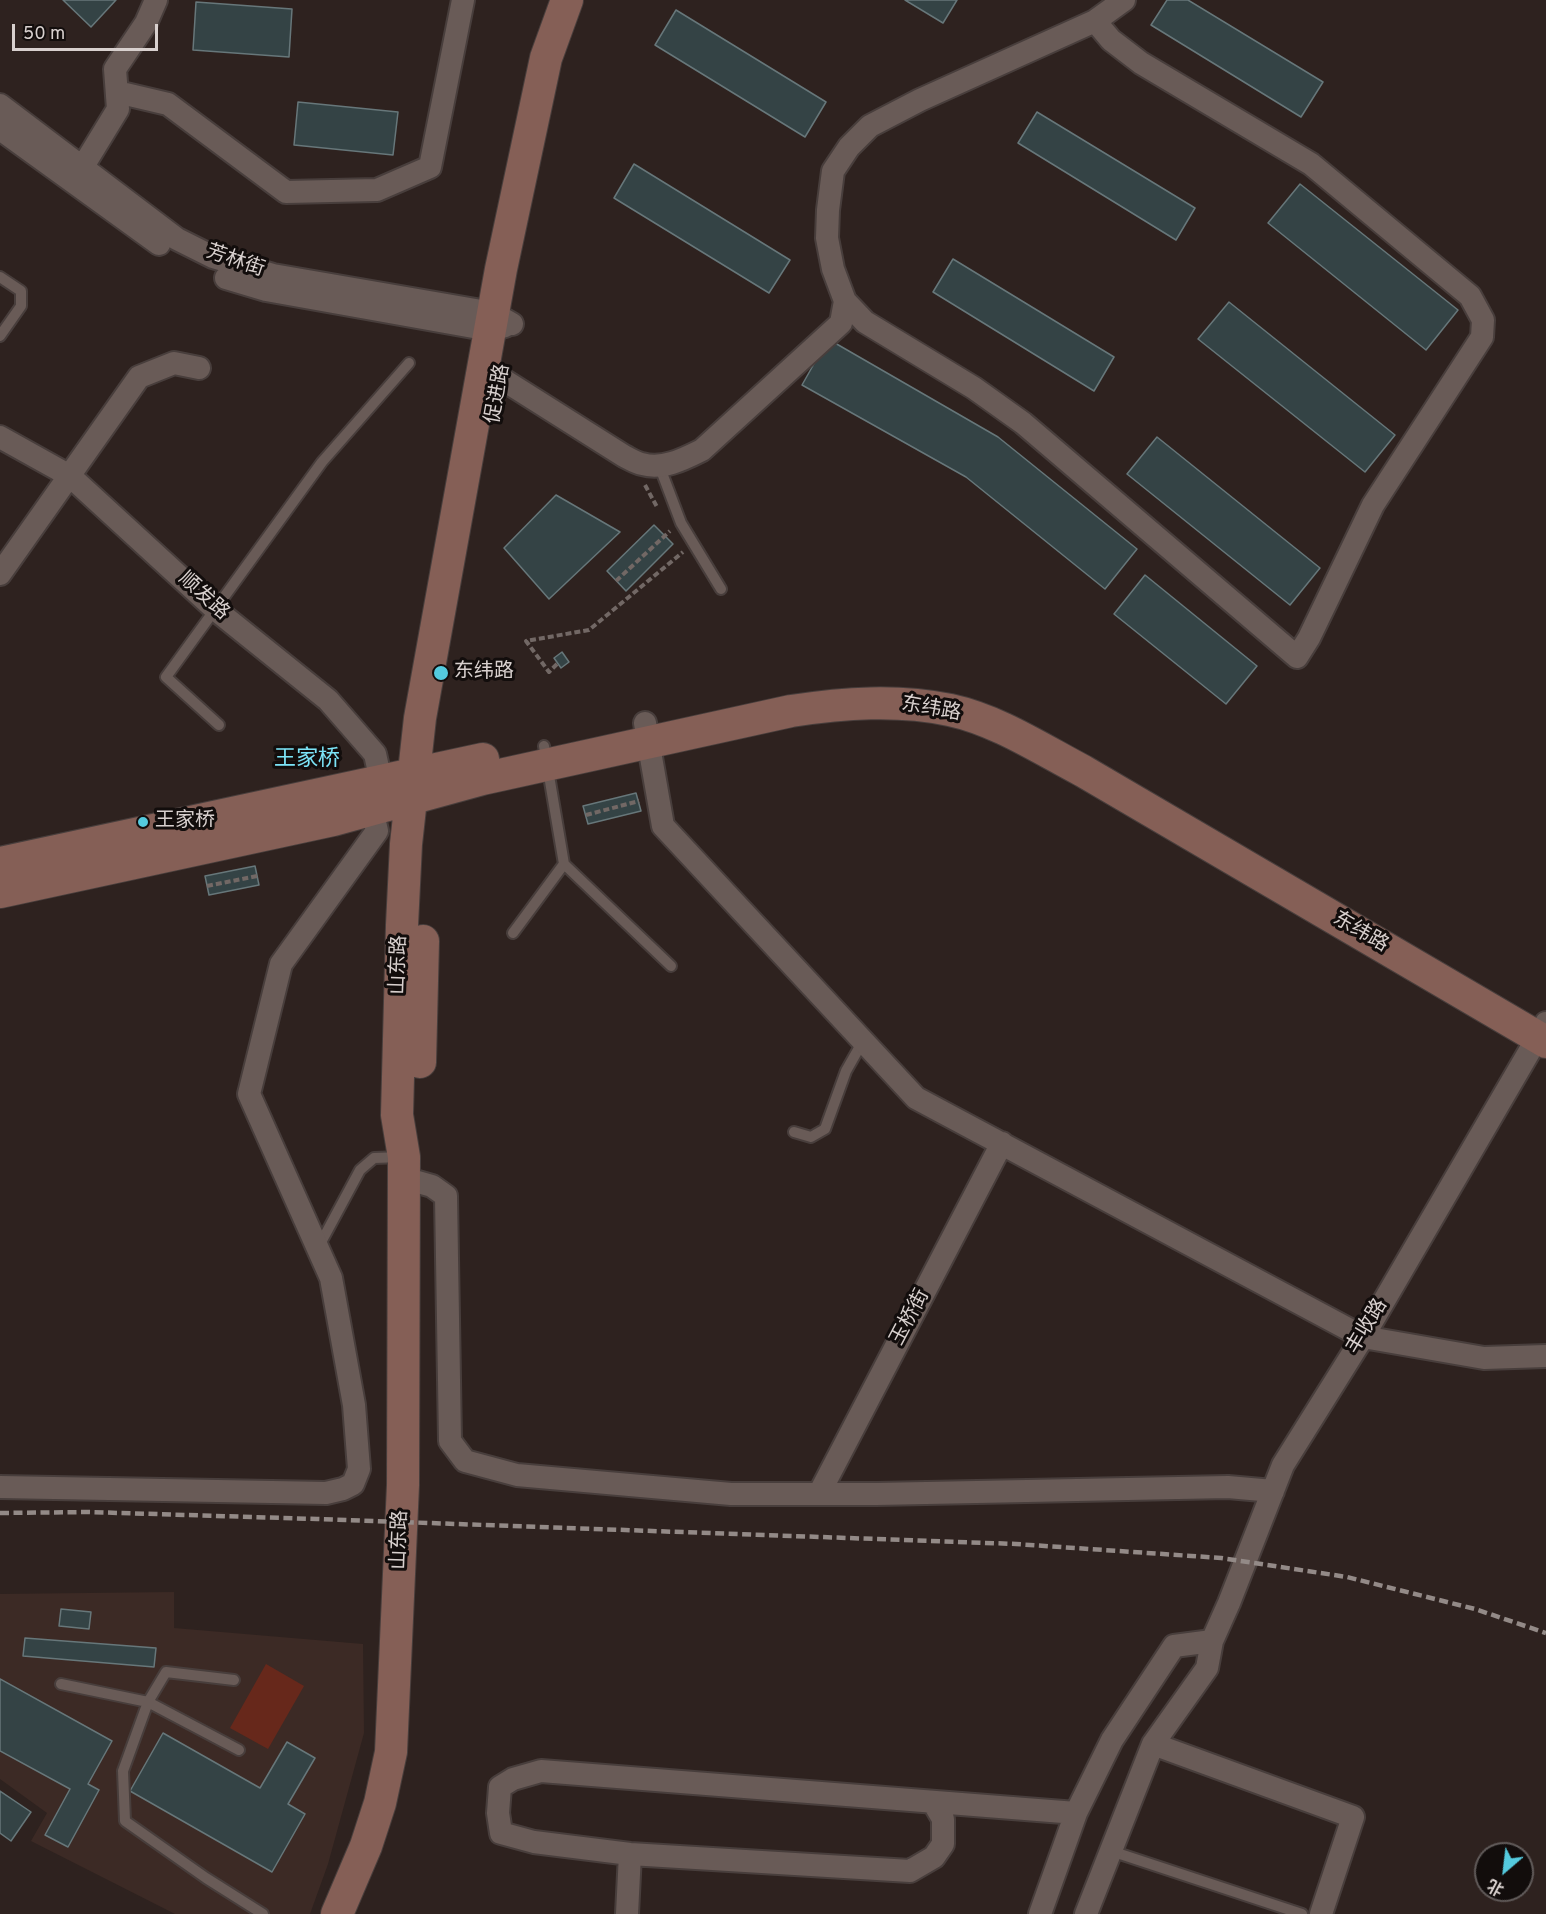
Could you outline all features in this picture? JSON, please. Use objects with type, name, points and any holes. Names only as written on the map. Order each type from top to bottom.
[{"type":"main road","name":"促进路","points":[[423,784],[420,718],[493,373],[498,322],[546,58],[567,0]]},
{"type":"main road","name":"促进路","points":[[498,322],[573,31],[586,0]]},
{"type":"main road","name":"东纬路","points":[[0,863],[377,795],[423,784],[482,779],[545,755],[647,733],[834,705],[877,702],[913,704],[952,711],[991,724],[1083,771],[1544,1030]]},
{"type":"main road","name":"山东路","points":[[338,1914],[366,1846],[380,1803],[391,1752],[403,1485],[404,1167],[397,1115],[399,1011],[406,844],[423,784]]},
{"type":"main road","name":"东纬路","points":[[0,892],[333,820],[377,795]]},
{"type":"street","points":[[82,168],[118,109],[115,69],[146,23],[156,0]]},
{"type":"street","points":[[117,92],[168,104],[286,192],[377,190],[430,166],[463,0]]},
{"type":"street","points":[[1095,21],[1111,40],[1141,63],[1311,164],[1470,296],[1483,320],[1482,338],[1373,505],[1309,638],[1297,657],[1023,423],[974,388],[865,322],[845,301],[833,269],[827,238],[833,171],[849,147],[870,126],[910,105],[1095,21],[1124,0]]},
{"type":"street","name":"芳林街","points":[[0,105],[177,239],[213,257],[273,275],[498,322]]},
{"type":"street","points":[[0,129],[172,254],[206,270],[266,290],[498,322]]},
{"type":"street","points":[[493,373],[642,465],[676,463],[702,450],[841,323],[845,301]]},
{"type":"street","points":[[0,574],[139,377],[174,363],[199,368]]},
{"type":"street","name":"顺发路","points":[[0,437],[70,476],[216,610],[327,700],[375,754],[377,795],[376,831],[281,964],[249,1094],[331,1278],[354,1405],[359,1469],[353,1484],[343,1490],[326,1493],[0,1487]]},
{"type":"street","points":[[647,733],[663,826],[916,1098],[1363,1337],[1484,1358],[1546,1356]]},
{"type":"street","name":"丰收路","points":[[1086,1914],[1153,1744],[1207,1668],[1212,1641],[1283,1465],[1363,1337],[1544,1030]]},
{"type":"street","name":"玉桥街","points":[[819,1494],[1002,1143]]},
{"type":"street","points":[[404,1167],[446,1196],[450,1441],[465,1461],[517,1475],[731,1494],[1228,1487],[1273,1491]]},
{"type":"street","points":[[1040,1914],[1076,1813],[1112,1740],[1174,1646],[1212,1641]]},
{"type":"street","points":[[1153,1744],[1353,1816],[1321,1914]]},
{"type":"street","points":[[933,1802],[943,1819],[943,1844],[934,1857],[910,1871],[630,1854],[534,1842],[501,1833],[498,1813],[500,1787],[513,1779],[541,1771],[1076,1813]]},
{"type":"street","points":[[627,1914],[630,1854]]},
{"type":"lane","points":[[0,277],[21,291],[21,306],[0,336]]},
{"type":"lane","points":[[219,725],[166,677],[322,462],[409,363]]},
{"type":"lane","points":[[659,465],[681,523],[721,589]]},
{"type":"lane","points":[[545,755],[564,864],[671,966]]},
{"type":"lane","points":[[513,933],[564,864]]},
{"type":"lane","points":[[794,1132],[811,1137],[825,1130],[846,1071],[863,1041]]},
{"type":"lane","points":[[317,1248],[360,1170],[374,1158],[404,1167]]},
{"type":"lane","points":[[234,1680],[166,1672],[148,1702],[123,1771],[125,1821],[206,1878],[263,1914]]},
{"type":"lane","points":[[61,1684],[148,1702],[239,1750]]},
{"type":"lane","points":[[1111,1851],[1302,1914]]},
{"type":"path","points":[[639,481],[647,487],[660,513]]},
{"type":"path","points":[[665,522],[674,538]]},
{"type":"path","points":[[616,581],[670,531]]},
{"type":"path","points":[[557,664],[549,672],[526,641],[589,630],[684,551],[679,545]]},
{"type":"path","points":[[586,815],[639,801]]},
{"type":"path","points":[[207,886],[257,876]]},
{"type":"shaded area","points":[[174,1592],[174,1628],[363,1644],[364,1733],[328,1864],[310,1914],[175,1914],[31,1841],[47,1813],[0,1779],[0,1594]]},
{"type":"shaded area","points":[[266,1664],[304,1686],[268,1749],[230,1728]]},
{"type":"building","points":[[63,0],[116,0],[91,27]]},
{"type":"building","points":[[905,0],[957,0],[943,23]]},
{"type":"building","points":[[1167,0],[1188,0],[1323,82],[1301,117],[1151,25]]},
{"type":"building","points":[[196,2],[292,9],[289,57],[193,50]]},
{"type":"building","points":[[676,10],[826,102],[805,137],[655,45]]},
{"type":"building","points":[[298,102],[398,112],[393,155],[294,145]]},
{"type":"building","points":[[1037,112],[1195,208],[1176,240],[1018,143]]},
{"type":"building","points":[[634,164],[790,260],[769,293],[614,198]]},
{"type":"building","points":[[1300,184],[1458,310],[1426,350],[1268,223]]},
{"type":"building","points":[[953,259],[1114,357],[1094,391],[933,292]]},
{"type":"building","points":[[1229,302],[1395,435],[1365,472],[1198,339]]},
{"type":"building","points":[[828,339],[998,437],[1137,549],[1105,589],[966,477],[802,385]]},
{"type":"building","points":[[1157,437],[1320,568],[1290,605],[1127,474]]},
{"type":"building","points":[[556,495],[620,532],[549,599],[504,548]]},
{"type":"building","points":[[654,525],[673,544],[626,591],[607,571]]},
{"type":"building","points":[[1145,575],[1257,666],[1226,704],[1114,614]]},
{"type":"building","points":[[562,652],[569,662],[561,668],[554,658]]},
{"type":"building","points":[[636,793],[641,811],[588,824],[583,806]]},
{"type":"building","points":[[255,866],[259,885],[209,895],[205,876]]},
{"type":"building","points":[[61,1609],[91,1612],[89,1629],[59,1626]]},
{"type":"building","points":[[25,1638],[156,1648],[154,1667],[23,1656]]},
{"type":"building","points":[[0,1679],[112,1741],[88,1784],[99,1790],[68,1847],[45,1835],[70,1789],[0,1751]]},
{"type":"building","points":[[163,1733],[260,1788],[287,1742],[315,1758],[288,1804],[305,1814],[272,1872],[130,1791]]},
{"type":"building","points":[[0,1791],[31,1812],[11,1841],[0,1833]]},
{"type":"railway","points":[[0,1513],[88,1512],[1016,1544],[1221,1558],[1347,1577],[1475,1609],[1546,1633]]},
{"type":"place","name":"东纬路","points":[[441,673]]},
{"type":"place","name":"王家桥","points":[[143,822]]},
{"type":"district","name":"王家桥","points":[[307,761]]}]
